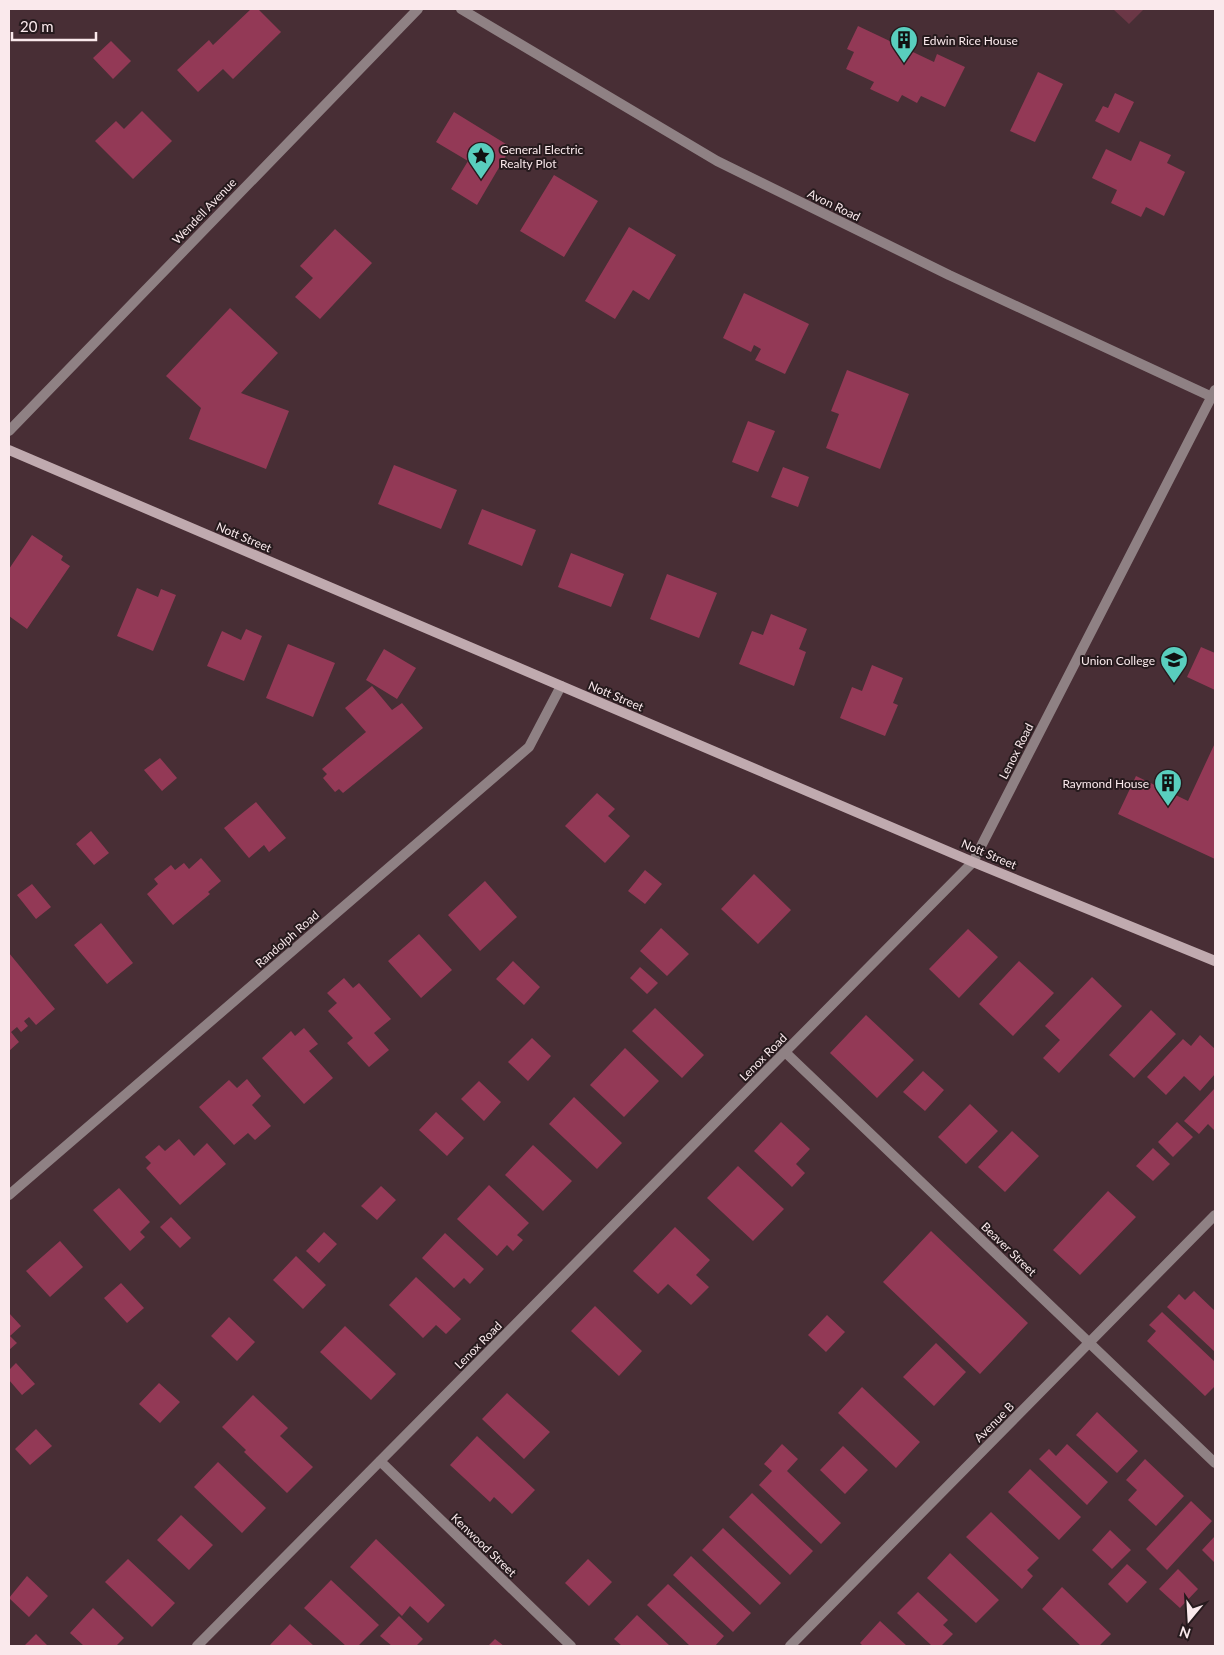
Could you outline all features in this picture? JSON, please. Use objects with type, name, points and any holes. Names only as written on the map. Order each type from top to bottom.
[{"type":"main road","name":"Nott Street","points":[[9,450],[973,862],[1215,961]]},
{"type":"street","name":"Wendell Avenue","points":[[9,431],[418,9]]},
{"type":"street","name":"Avon Road","points":[[461,9],[717,162],[950,275],[1213,393]]},
{"type":"street","name":"Lenox Road","points":[[196,1646],[973,862],[1213,393]]},
{"type":"street","name":"Randolph Road","points":[[9,1195],[529,747],[561,686]]},
{"type":"street","name":"Beaver Street","points":[[785,1052],[1215,1463]]},
{"type":"street","name":"Avenue B","points":[[790,1646],[1215,1215]]},
{"type":"street","name":"Kenwood Street","points":[[380,1461],[571,1646]]},
{"type":"shaded area","points":[[1113,9],[1144,9],[1129,24]]},
{"type":"building","points":[[251,9],[258,9],[281,32],[233,79],[223,69],[198,92],[177,70],[209,40],[213,45]]},
{"type":"building","name":"Edwin Rice House","points":[[858,26],[934,62],[937,54],[965,67],[945,107],[921,96],[917,103],[902,95],[898,102],[870,89],[874,82],[846,69],[854,52],[847,49]]},
{"type":"building","points":[[111,41],[131,61],[113,79],[93,58]]},
{"type":"building","points":[[1038,72],[1063,84],[1035,142],[1010,131]]},
{"type":"building","points":[[1115,93],[1134,102],[1119,133],[1095,121],[1103,106],[1108,108]]},
{"type":"building","points":[[142,111],[172,141],[133,179],[95,141],[116,121],[124,129]]},
{"type":"building","points":[[454,112],[511,147],[477,205],[451,189],[468,161],[436,142]]},
{"type":"building","points":[[1140,141],[1171,155],[1167,163],[1185,172],[1164,216],[1146,207],[1141,217],[1111,203],[1117,190],[1092,178],[1106,149],[1131,161]]},
{"type":"building","points":[[554,175],[598,201],[564,257],[520,231]]},
{"type":"building","points":[[629,227],[676,255],[649,300],[633,290],[615,319],[585,301]]},
{"type":"building","points":[[335,229],[372,263],[320,319],[295,297],[313,278],[300,266]]},
{"type":"building","points":[[744,293],[809,324],[785,374],[755,360],[761,349],[754,345],[751,352],[723,338]]},
{"type":"building","points":[[230,308],[278,353],[241,393],[289,411],[266,469],[189,439],[201,408],[166,376]]},
{"type":"building","points":[[847,370],[909,394],[880,469],[826,448],[839,414],[831,411]]},
{"type":"building","points":[[748,421],[775,431],[758,472],[732,462]]},
{"type":"building","points":[[394,465],[457,490],[441,529],[378,504]]},
{"type":"building","points":[[783,467],[809,477],[798,507],[771,497]]},
{"type":"building","points":[[482,509],[536,530],[522,566],[468,544]]},
{"type":"building","points":[[32,535],[63,556],[61,560],[70,566],[27,629],[9,616],[9,569]]},
{"type":"building","points":[[571,553],[624,574],[611,607],[558,587]]},
{"type":"building","points":[[667,574],[717,593],[699,638],[650,619]]},
{"type":"building","points":[[137,588],[158,597],[161,589],[176,595],[153,651],[117,636]]},
{"type":"building","points":[[771,614],[807,629],[799,649],[806,652],[794,686],[739,664],[752,631],[763,635]]},
{"type":"building","points":[[246,629],[262,636],[244,681],[207,666],[222,631],[241,640]]},
{"type":"building","points":[[288,644],[335,663],[313,717],[266,698]]},
{"type":"building","points":[[1201,647],[1215,653],[1215,690],[1187,677]]},
{"type":"building","points":[[384,649],[416,668],[397,699],[366,680]]},
{"type":"building","points":[[872,665],[903,678],[893,703],[898,705],[885,736],[840,718],[852,687],[862,691]]},
{"type":"building","points":[[372,686],[392,710],[402,703],[423,728],[343,793],[339,789],[335,792],[323,778],[327,774],[322,769],[366,732],[345,708]]},
{"type":"building","name":"Raymond House","points":[[1215,743],[1215,859],[1118,814],[1136,776],[1188,801]]},
{"type":"building","points":[[160,758],[177,778],[162,791],[144,770]]},
{"type":"building","points":[[597,793],[615,809],[608,816],[630,836],[605,863],[565,826]]},
{"type":"building","points":[[256,802],[286,838],[269,852],[264,845],[249,858],[224,828]]},
{"type":"building","points":[[91,831],[109,853],[94,865],[76,844]]},
{"type":"building","points":[[201,858],[221,881],[208,892],[210,894],[173,925],[147,894],[158,884],[154,879],[171,865],[175,870],[184,863],[189,869]]},
{"type":"building","points":[[645,870],[662,884],[645,904],[628,891]]},
{"type":"building","points":[[754,874],[791,910],[758,944],[721,909]]},
{"type":"building","points":[[485,881],[517,917],[480,951],[448,915]]},
{"type":"building","points":[[32,884],[51,907],[36,919],[17,895]]},
{"type":"building","points":[[101,923],[133,963],[107,984],[74,945]]},
{"type":"building","points":[[661,928],[689,954],[667,976],[640,951]]},
{"type":"building","points":[[968,929],[998,957],[959,998],[929,969]]},
{"type":"building","points":[[419,934],[452,970],[421,998],[388,961]]},
{"type":"building","points":[[9,953],[55,1009],[36,1025],[29,1017],[24,1021],[28,1026],[21,1032],[17,1027],[11,1032],[19,1042],[9,1051]]},
{"type":"building","points":[[513,961],[540,987],[524,1005],[496,979]]},
{"type":"building","points":[[1019,961],[1054,993],[1013,1036],[979,1004]]},
{"type":"building","points":[[640,967],[658,983],[647,994],[630,978]]},
{"type":"building","points":[[1092,977],[1122,1006],[1059,1073],[1043,1058],[1060,1040],[1045,1026]]},
{"type":"building","points":[[344,978],[353,988],[359,983],[391,1019],[374,1033],[389,1050],[369,1067],[347,1043],[353,1038],[328,1011],[337,1003],[327,993]]},
{"type":"building","points":[[655,1008],[704,1055],[682,1078],[632,1031]]},
{"type":"building","points":[[1151,1010],[1176,1034],[1134,1078],[1109,1055]]},
{"type":"building","points":[[866,1015],[914,1060],[877,1098],[830,1053]]},
{"type":"building","points":[[304,1028],[318,1044],[309,1051],[333,1078],[304,1104],[262,1058],[291,1031],[295,1036]]},
{"type":"building","points":[[1200,1035],[1215,1049],[1215,1074],[1200,1091],[1184,1076],[1166,1095],[1147,1077],[1183,1039],[1191,1046]]},
{"type":"building","points":[[532,1038],[551,1056],[528,1081],[508,1062]]},
{"type":"building","points":[[625,1048],[659,1081],[624,1117],[590,1085]]},
{"type":"building","points":[[923,1071],[944,1090],[925,1111],[903,1092]]},
{"type":"building","points":[[247,1079],[261,1096],[252,1105],[271,1126],[255,1140],[248,1133],[234,1145],[199,1107],[229,1080],[237,1088]]},
{"type":"building","points":[[479,1081],[501,1102],[484,1121],[461,1099]]},
{"type":"building","points":[[1215,1088],[1215,1131],[1208,1124],[1199,1134],[1184,1121]]},
{"type":"building","points":[[574,1097],[622,1143],[597,1169],[549,1124]]},
{"type":"building","points":[[970,1104],[998,1131],[966,1164],[938,1137]]},
{"type":"building","points":[[436,1112],[464,1138],[447,1156],[419,1130]]},
{"type":"building","points":[[781,1122],[810,1149],[796,1164],[805,1173],[792,1187],[754,1151]]},
{"type":"building","points":[[1177,1122],[1193,1137],[1173,1157],[1158,1142]]},
{"type":"building","points":[[1012,1131],[1039,1156],[1005,1192],[978,1167]]},
{"type":"building","points":[[179,1139],[194,1156],[207,1143],[226,1164],[180,1205],[146,1168],[151,1163],[145,1157],[159,1145],[165,1151]]},
{"type":"building","points":[[533,1145],[572,1181],[543,1211],[505,1175]]},
{"type":"building","points":[[1153,1148],[1170,1164],[1153,1181],[1136,1166]]},
{"type":"building","points":[[738,1166],[784,1209],[753,1241],[707,1198]]},
{"type":"building","points":[[489,1185],[529,1223],[517,1235],[523,1240],[513,1251],[507,1245],[497,1256],[457,1219]]},
{"type":"building","points":[[381,1186],[396,1200],[377,1220],[361,1206]]},
{"type":"building","points":[[119,1188],[150,1222],[140,1232],[145,1237],[130,1251],[93,1210]]},
{"type":"building","points":[[1108,1191],[1136,1217],[1080,1275],[1053,1250]]},
{"type":"building","points":[[171,1217],[191,1238],[180,1248],[160,1227]]},
{"type":"building","points":[[675,1227],[710,1260],[696,1275],[709,1287],[691,1305],[668,1284],[658,1294],[633,1271]]},
{"type":"building","points":[[931,1231],[1028,1323],[980,1374],[883,1282]]},
{"type":"building","points":[[324,1232],[337,1244],[319,1263],[306,1251]]},
{"type":"building","points":[[445,1233],[484,1269],[470,1284],[464,1278],[454,1288],[422,1258]]},
{"type":"building","points":[[60,1241],[83,1267],[50,1297],[26,1271]]},
{"type":"building","points":[[296,1256],[326,1285],[303,1309],[273,1280]]},
{"type":"building","points":[[416,1277],[461,1319],[446,1334],[436,1325],[423,1338],[389,1305]]},
{"type":"building","points":[[121,1283],[144,1308],[127,1323],[104,1298]]},
{"type":"building","points":[[1194,1291],[1215,1311],[1215,1352],[1167,1307],[1179,1294],[1185,1300]]},
{"type":"building","points":[[595,1306],[642,1351],[619,1376],[571,1331]]},
{"type":"building","points":[[1162,1312],[1215,1362],[1215,1386],[1205,1396],[1147,1341],[1156,1331],[1149,1325]]},
{"type":"building","points":[[9,1313],[21,1326],[10,1336],[17,1343],[9,1350]]},
{"type":"building","points":[[827,1315],[845,1332],[826,1352],[808,1335]]},
{"type":"building","points":[[229,1317],[255,1342],[237,1361],[211,1336]]},
{"type":"building","points":[[345,1326],[396,1374],[371,1400],[320,1352]]},
{"type":"building","points":[[936,1343],[966,1372],[934,1406],[903,1377]]},
{"type":"building","points":[[16,1363],[35,1384],[22,1395],[9,1380],[9,1370]]},
{"type":"building","points":[[159,1383],[180,1402],[160,1423],[139,1404]]},
{"type":"building","points":[[862,1387],[920,1442],[896,1468],[838,1413]]},
{"type":"building","points":[[507,1393],[550,1432],[524,1459],[482,1419]]},
{"type":"building","points":[[253,1395],[288,1428],[280,1436],[313,1467],[287,1493],[244,1452],[246,1450],[222,1427]]},
{"type":"building","points":[[1097,1412],[1138,1451],[1117,1473],[1076,1435]]},
{"type":"building","points":[[36,1429],[52,1446],[30,1465],[15,1449]]},
{"type":"building","points":[[477,1436],[535,1490],[512,1514],[494,1497],[490,1502],[450,1465]]},
{"type":"building","points":[[782,1444],[798,1459],[787,1471],[841,1523],[821,1544],[759,1485],[772,1471],[764,1464]]},
{"type":"building","points":[[1067,1444],[1108,1482],[1087,1505],[1039,1459],[1049,1449],[1056,1456]]},
{"type":"building","points":[[843,1446],[868,1470],[845,1494],[820,1470]]},
{"type":"building","points":[[1145,1459],[1184,1496],[1156,1526],[1128,1500],[1137,1490],[1126,1480]]},
{"type":"building","points":[[218,1462],[266,1508],[242,1533],[194,1487]]},
{"type":"building","points":[[1030,1469],[1081,1517],[1059,1540],[1008,1492]]},
{"type":"building","points":[[752,1493],[813,1551],[790,1575],[729,1517]]},
{"type":"building","points":[[1191,1501],[1212,1521],[1167,1570],[1146,1549]]},
{"type":"building","points":[[991,1512],[1039,1558],[1027,1570],[1033,1576],[1022,1589],[966,1537]]},
{"type":"building","points":[[181,1515],[213,1545],[189,1570],[157,1540]]},
{"type":"building","points":[[723,1528],[781,1583],[760,1605],[702,1550]]},
{"type":"building","points":[[1110,1530],[1131,1550],[1112,1569],[1092,1550]]},
{"type":"building","points":[[1215,1536],[1215,1563],[1202,1550]]},
{"type":"building","points":[[376,1539],[445,1605],[428,1623],[410,1606],[402,1616],[350,1567]]},
{"type":"building","points":[[950,1553],[999,1600],[976,1623],[927,1578]]},
{"type":"building","points":[[691,1556],[751,1613],[733,1632],[673,1575]]},
{"type":"building","points":[[128,1559],[175,1603],[152,1627],[105,1582]]},
{"type":"building","points":[[588,1559],[612,1582],[589,1606],[565,1583]]},
{"type":"building","points":[[1127,1564],[1147,1582],[1127,1603],[1108,1584]]},
{"type":"building","points":[[1178,1569],[1198,1589],[1180,1608],[1159,1589]]},
{"type":"building","points":[[27,1576],[48,1596],[29,1617],[9,1598]]},
{"type":"building","points":[[331,1580],[379,1625],[358,1646],[346,1646],[304,1608]]},
{"type":"building","points":[[668,1584],[724,1636],[715,1646],[690,1646],[647,1605]]},
{"type":"building","points":[[1062,1587],[1111,1634],[1099,1646],[1081,1646],[1042,1609]]},
{"type":"building","points":[[918,1592],[948,1620],[943,1625],[953,1634],[941,1646],[932,1646],[897,1613]]},
{"type":"building","points":[[93,1608],[124,1638],[116,1646],[84,1646],[70,1633]]},
{"type":"building","points":[[637,1615],[670,1646],[622,1646],[614,1639]]},
{"type":"building","points":[[399,1616],[423,1639],[416,1646],[392,1646],[380,1636]]},
{"type":"building","points":[[880,1621],[907,1646],[863,1646],[860,1643]]},
{"type":"building","points":[[290,1624],[314,1646],[269,1646]]},
{"type":"building","points":[[36,1634],[48,1646],[24,1646]]},
{"type":"building","points":[[495,1639],[504,1646],[488,1646]]},
{"type":"place","name":"Edwin Rice House","points":[[904,64]]},
{"type":"place","name":"General Electric Realty Plot","points":[[481,180]]},
{"type":"place","name":"Union College","points":[[1174,684]]},
{"type":"place","name":"Raymond House","points":[[1168,807]]}]
